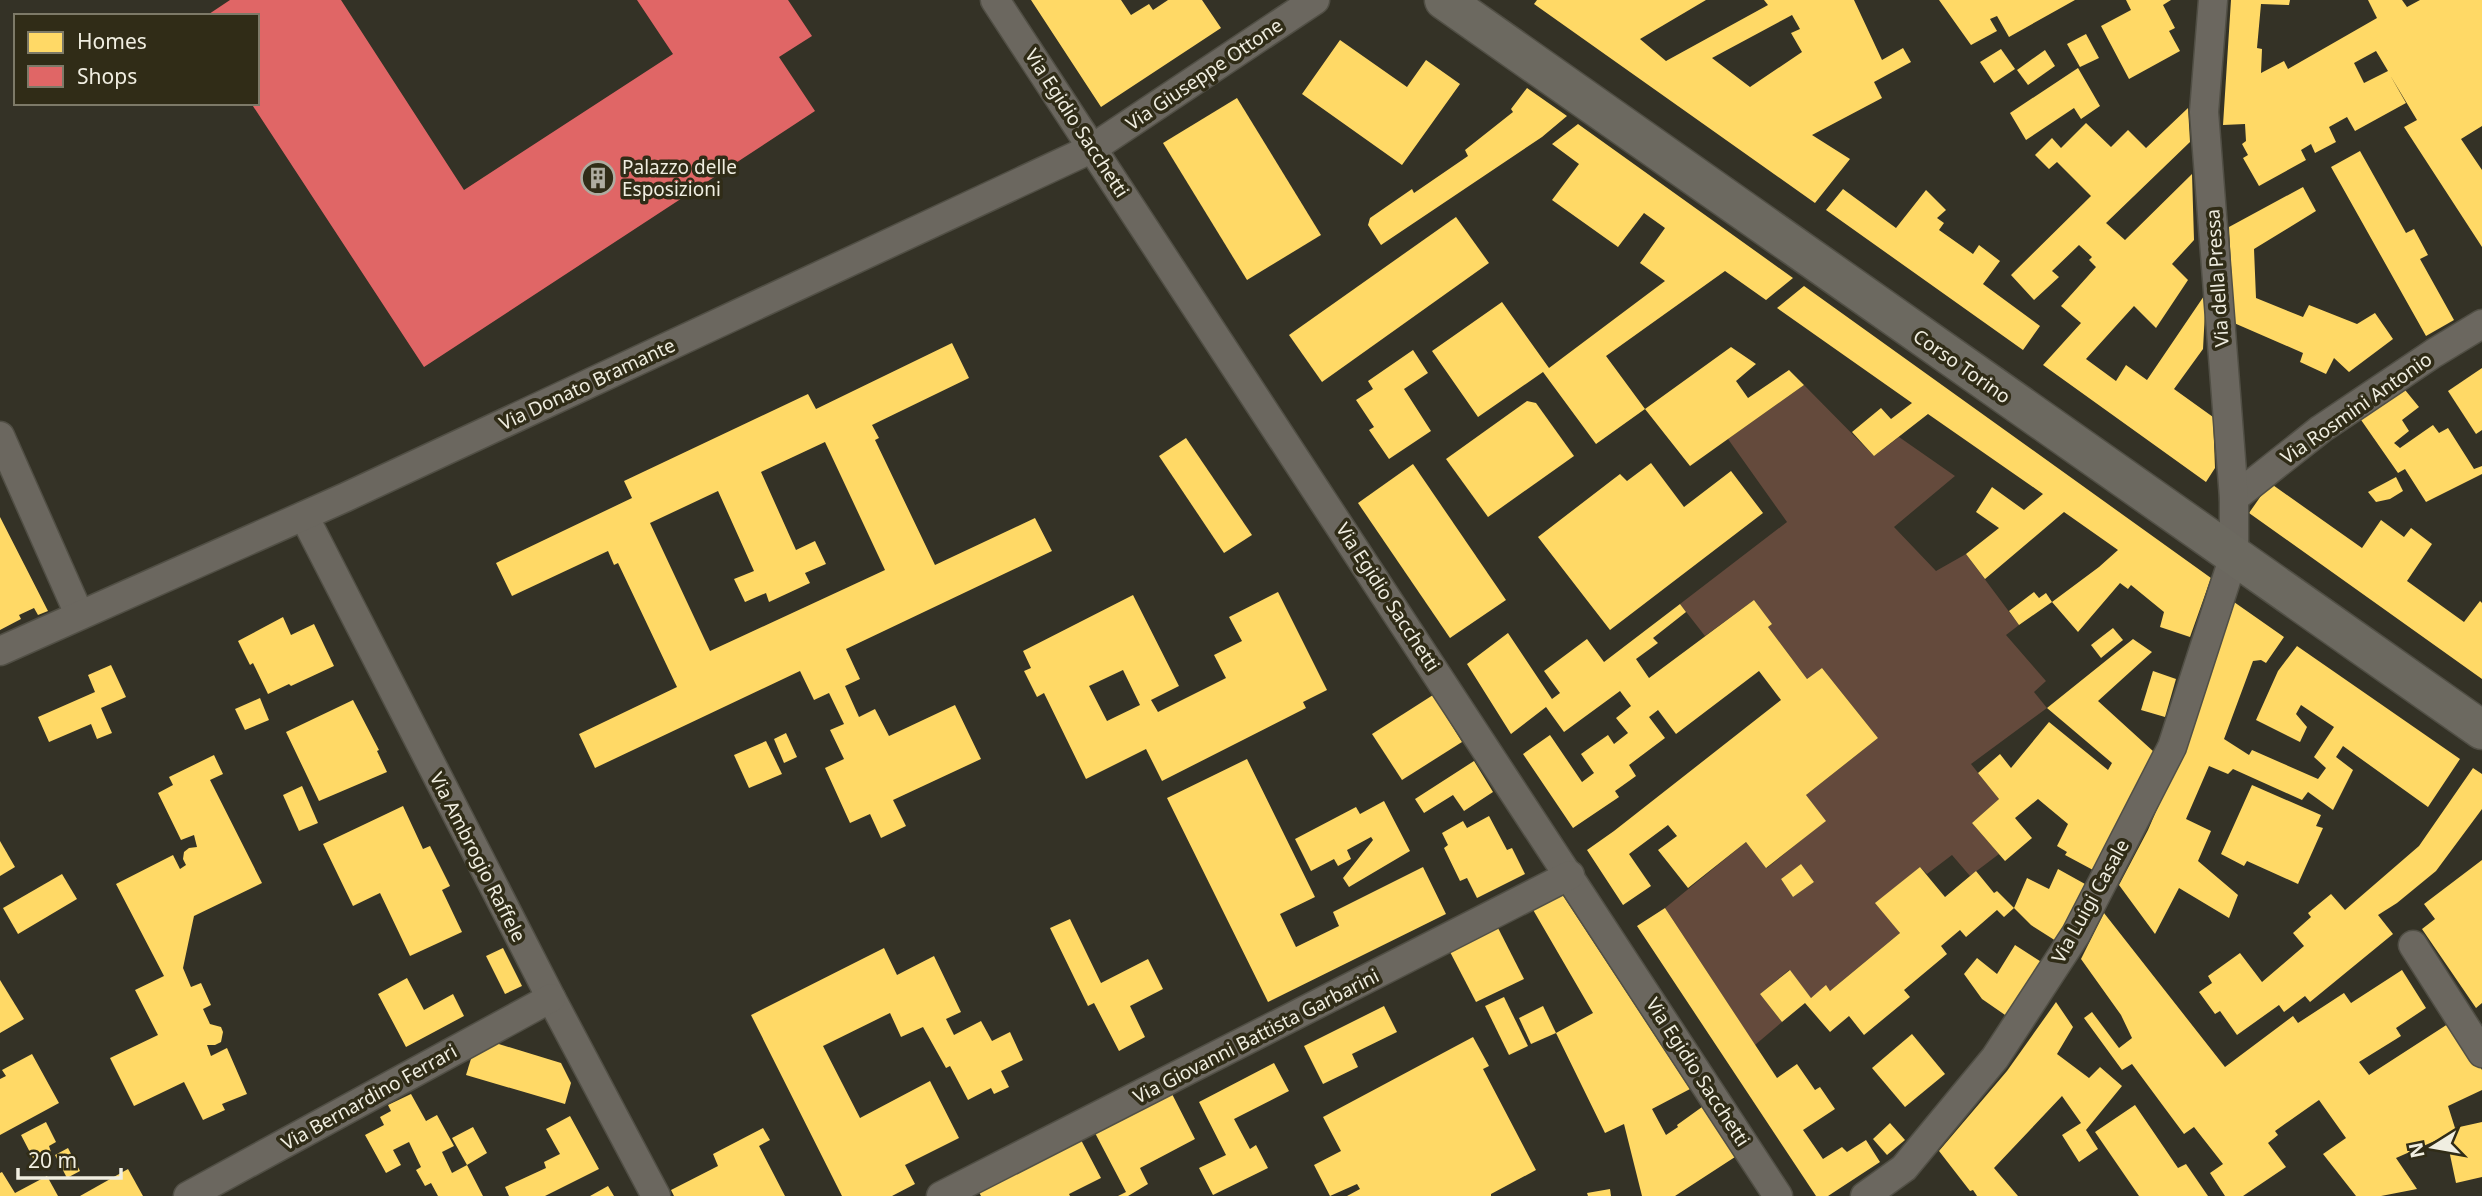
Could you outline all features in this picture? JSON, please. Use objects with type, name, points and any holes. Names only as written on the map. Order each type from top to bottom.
[{"type":"main road","name":"Corso Torino","points":[[1444,0],[2482,730]]},
{"type":"street","name":"Via Egidio Sacchetti","points":[[995,0],[1778,1196]]},
{"type":"street","name":"Via Giuseppe Ottone","points":[[1093,148],[1315,0]]},
{"type":"street","name":"Via della Pressa","points":[[2213,0],[2204,112],[2234,498],[2234,556]]},
{"type":"street","name":"Via Donato Bramante","points":[[0,650],[304,516],[1093,148]]},
{"type":"street","name":"Via Rosmini Antonio","points":[[2234,498],[2321,429],[2482,324]]},
{"type":"street","points":[[0,436],[79,614]]},
{"type":"street","name":"Via Ambrogio Raffele","points":[[304,516],[551,998],[656,1196]]},
{"type":"street","name":"Via Luigi Casale","points":[[1865,1196],[1904,1168],[1995,1058],[2076,934],[2172,747],[2234,556]]},
{"type":"street","name":"Via Giovanni Battista Garbarini","points":[[941,1196],[1570,875]]},
{"type":"street","points":[[2413,945],[2482,1053]]},
{"type":"street","name":"Via Bernardino Ferrari","points":[[188,1196],[551,998]]},
{"type":"shaded area","points":[[1804,385],[1874,456],[1899,437],[1955,476],[1894,527],[1936,571],[1966,554],[2019,625],[2006,635],[2046,681],[2034,692],[2047,708],[1971,764],[1999,799],[1972,823],[1999,854],[1970,876],[1952,855],[1927,874],[1920,867],[1876,903],[1900,933],[1830,991],[1826,986],[1811,998],[1789,970],[1760,994],[1782,1022],[1755,1045],[1665,908],[1746,842],[1767,868],[1825,821],[1806,795],[1878,738],[1822,668],[1807,679],[1768,627],[1772,624],[1754,600],[1705,636],[1680,604],[1787,522],[1728,439]],"holes":[[[1801,864],[1814,882],[1793,897],[1781,879]]]},
{"type":"building: Homes","points":[[1031,0],[1121,0],[1131,15],[1149,4],[1153,10],[1168,0],[1202,0],[1221,28],[1101,107]]},
{"type":"building: Homes","points":[[1537,0],[1706,0],[1640,39],[1666,61],[1768,5],[1764,0],[1854,0],[1882,60],[1903,48],[1911,62],[1874,82],[1882,98],[1812,135],[1850,159],[1815,203],[1534,4]],"holes":[[[1792,15],[1800,29],[1791,33],[1802,52],[1750,87],[1712,58]]]},
{"type":"building: Homes","points":[[1939,0],[2075,0],[2009,37],[1997,16],[1990,19],[1997,31],[1971,45]]},
{"type":"building: Homes","points":[[2126,0],[2171,0],[2163,5],[2175,28],[2169,31],[2180,51],[2129,79],[2101,26],[2131,10]]},
{"type":"building: Homes","points":[[2231,0],[2290,0],[2289,5],[2261,4],[2257,48],[2262,49],[2261,73],[2284,61],[2288,69],[2377,18],[2368,0],[2402,0],[2407,7],[2420,0],[2482,0],[2482,126],[2461,139],[2482,170],[2482,247],[2404,127],[2417,120],[2390,75],[2406,103],[2355,131],[2347,117],[2329,127],[2336,142],[2315,153],[2311,144],[2301,150],[2306,160],[2259,186],[2243,158],[2248,155],[2242,144],[2246,141],[2245,124],[2223,125]],"holes":[[[2376,51],[2388,71],[2364,83],[2354,63]]]},
{"type":"building: Homes","points":[[2086,34],[2099,58],[2080,67],[2067,44]]},
{"type":"building: Homes","points":[[1340,40],[1407,87],[1426,60],[1460,84],[1402,165],[1302,94]]},
{"type":"building: Homes","points":[[2001,49],[2015,69],[1994,83],[1980,62]]},
{"type":"building: Homes","points":[[2045,50],[2055,66],[2028,85],[2017,70]]},
{"type":"building: Homes","points":[[2078,68],[2100,106],[2081,119],[2074,108],[2026,140],[2010,113]]},
{"type":"building: Homes","points":[[1527,88],[1567,116],[1542,137],[1381,245],[1368,225],[1370,218],[1412,189],[1414,193],[1468,156],[1465,150],[1513,112],[1511,109]]},
{"type":"building: Homes","points":[[1237,98],[1321,235],[1247,280],[1163,143]]},
{"type":"building: Homes","points":[[2188,108],[2190,142],[2106,223],[2125,240],[2192,174],[2194,240],[2172,264],[2188,280],[2156,328],[2134,306],[2086,359],[2116,381],[2126,365],[2147,380],[2206,293],[2203,349],[2174,389],[2213,417],[2215,468],[2206,482],[2043,365],[2081,323],[2061,306],[2096,267],[2089,260],[2092,257],[2079,245],[2052,271],[2059,277],[2034,300],[2011,275],[2091,196],[2057,162],[2049,169],[2035,155],[2052,138],[2061,148],[2086,123],[2111,147],[2128,130],[2146,148]]},
{"type":"building: Homes","points":[[1578,124],[1793,278],[1766,300],[1725,271],[1606,356],[1645,409],[1596,444],[1543,372],[1478,417],[1432,351],[1502,302],[1549,368],[1665,281],[1640,263],[1665,228],[1644,213],[1618,247],[1552,200],[1579,164],[1552,144]]},
{"type":"building: Homes","points":[[2360,151],[2406,233],[2414,229],[2428,255],[2420,259],[2454,320],[2426,336],[2331,167]]},
{"type":"building: Homes","points":[[2303,187],[2316,211],[2254,249],[2256,298],[2303,317],[2309,305],[2357,324],[2375,313],[2393,339],[2349,372],[2334,358],[2326,374],[2300,362],[2303,353],[2234,323],[2229,227]]},
{"type":"building: Homes","points":[[1843,189],[1896,228],[1926,190],[1946,210],[1937,218],[1944,223],[1939,230],[1973,254],[1979,245],[2000,261],[1983,284],[2040,326],[2023,350],[1826,210]]},
{"type":"building: Homes","points":[[1456,217],[1489,263],[1322,382],[1289,335]]},
{"type":"building: Homes","points":[[1804,286],[2211,578],[2190,637],[2160,627],[2164,612],[2131,585],[2128,589],[2120,583],[2078,632],[2052,602],[2118,550],[2064,512],[1985,579],[1966,554],[1999,528],[1976,512],[1992,487],[2024,510],[2043,494],[1928,414],[1874,456],[1852,432],[1881,408],[1891,419],[1912,403],[1777,308]]},
{"type":"building: Homes","points":[[952,343],[969,378],[872,425],[879,438],[875,440],[935,565],[1035,518],[1052,551],[846,649],[860,679],[845,686],[859,717],[875,709],[889,736],[955,705],[981,759],[893,800],[906,826],[881,838],[870,814],[850,823],[825,768],[844,759],[830,730],[844,724],[829,693],[814,700],[800,671],[595,768],[579,734],[677,687],[618,563],[614,565],[608,551],[512,596],[496,563],[632,498],[624,481],[808,394],[816,409]],"holes":[[[825,442],[885,570],[710,651],[650,523],[718,491],[754,571],[734,579],[745,602],[766,593],[769,602],[810,583],[805,573],[826,564],[815,541],[796,550],[761,472]]]},
{"type":"building: Homes","points":[[1731,347],[1756,364],[1736,381],[1748,398],[1789,370],[1804,385],[1690,466],[1645,409]]},
{"type":"building: Homes","points":[[1413,350],[1428,373],[1404,389],[1431,431],[1389,459],[1369,430],[1374,427],[1356,400],[1373,389],[1368,381]]},
{"type":"building: Homes","points":[[2482,368],[2482,430],[2476,434],[2448,391]]},
{"type":"building: Homes","points":[[2401,385],[2419,407],[2402,420],[2409,431],[2394,443],[2400,448],[2433,425],[2439,433],[2448,428],[2474,469],[2482,466],[2482,474],[2426,502],[2405,469],[2398,473],[2359,417]]},
{"type":"building: Homes","points":[[1527,401],[1536,403],[1574,456],[1488,517],[1446,459]]},
{"type":"building: Homes","points":[[1186,438],[1252,535],[1224,553],[1159,456]]},
{"type":"building: Homes","points":[[1651,463],[1684,507],[1731,471],[1763,513],[1610,630],[1538,537],[1620,474],[1627,481]]},
{"type":"building: Homes","points":[[1413,464],[1506,600],[1450,638],[1358,503]]},
{"type":"building: Homes","points":[[2396,477],[2403,491],[2390,499],[2376,502],[2368,492]]},
{"type":"building: Homes","points":[[2270,483],[2362,548],[2381,520],[2404,537],[2411,528],[2432,544],[2407,581],[2464,622],[2480,601],[2482,603],[2482,679],[2249,513]]},
{"type":"building: Homes","points":[[0,517],[48,611],[38,615],[34,608],[19,615],[21,619],[0,630]]},
{"type":"building: Homes","points":[[1278,592],[1327,690],[1303,702],[1306,708],[1162,781],[1146,749],[1086,779],[1044,693],[1037,697],[1024,671],[1031,668],[1023,651],[1133,595],[1179,686],[1151,700],[1158,712],[1226,678],[1214,655],[1242,641],[1229,617]],"holes":[[[1123,670],[1140,705],[1107,721],[1089,686]]]},
{"type":"building: Homes","points":[[2034,592],[2039,598],[2046,593],[2052,602],[2019,625],[2009,611]]},
{"type":"building: Homes","points":[[1754,600],[1772,624],[1768,627],[1807,679],[1822,668],[1878,738],[1806,795],[1826,821],[1766,868],[1746,842],[1688,888],[1658,850],[1677,836],[1668,825],[1629,854],[1651,886],[1623,905],[1587,850],[1781,700],[1759,671],[1676,734],[1658,710],[1649,717],[1665,738],[1629,765],[1636,776],[1615,791],[1619,797],[1573,828],[1523,754],[1550,735],[1582,782],[1594,773],[1581,754],[1608,735],[1614,744],[1628,733],[1616,718],[1631,706],[1620,691],[1564,732],[1546,707],[1511,734],[1467,664],[1508,633],[1552,699],[1560,693],[1544,671],[1587,639],[1604,662],[1680,604],[1686,612],[1653,638],[1658,643],[1636,659],[1649,678]]},
{"type":"building: Homes","points":[[2234,602],[2284,637],[2266,663],[2261,660],[2253,661],[2224,739],[2249,755],[2252,750],[2318,779],[2326,768],[2314,757],[2334,727],[2301,705],[2296,714],[2307,727],[2300,742],[2256,720],[2278,671],[2297,646],[2460,759],[2428,807],[2343,746],[2336,757],[2353,770],[2333,810],[2308,792],[2302,800],[2233,769],[2228,774],[2209,766],[2186,819],[2211,831],[2198,861],[2238,895],[2229,918],[2179,888],[2155,934],[2119,885],[2148,830],[2194,724]]},
{"type":"building: Homes","points":[[283,617],[291,635],[314,624],[334,666],[268,694],[253,663],[250,665],[238,641]]},
{"type":"building: Homes","points":[[2113,628],[2123,640],[2101,658],[2091,645]]},
{"type":"building: Homes","points":[[2133,639],[2152,652],[2098,701],[2154,752],[2093,870],[2065,855],[2067,852],[2057,846],[2068,824],[2038,799],[2015,818],[2032,838],[2005,861],[1972,823],[1999,799],[1978,773],[2000,754],[2011,768],[2049,722],[2108,770],[2112,763],[2047,708]]},
{"type":"building: Homes","points":[[111,665],[126,697],[101,708],[112,733],[97,739],[91,724],[49,742],[38,717],[95,692],[88,675]]},
{"type":"building: Homes","points":[[2153,671],[2176,679],[2165,717],[2141,710]]},
{"type":"building: Homes","points":[[1433,695],[1462,742],[1402,780],[1372,734]]},
{"type":"building: Homes","points":[[260,698],[269,720],[245,730],[235,709]]},
{"type":"building: Homes","points":[[353,700],[379,750],[377,751],[387,772],[319,801],[286,732]]},
{"type":"building: Homes","points":[[786,733],[797,757],[784,763],[774,739]]},
{"type":"building: Homes","points":[[766,741],[782,774],[749,788],[734,755]]},
{"type":"building: Homes","points":[[214,755],[223,774],[210,780],[262,883],[194,916],[183,968],[191,987],[201,983],[211,1005],[203,1009],[210,1024],[221,1027],[223,1032],[221,1042],[207,1045],[211,1056],[227,1048],[247,1094],[222,1104],[225,1110],[203,1120],[184,1082],[134,1106],[110,1058],[158,1035],[135,990],[164,976],[116,884],[173,855],[180,869],[186,865],[184,852],[197,847],[194,835],[181,840],[158,793],[173,785],[169,777]]},
{"type":"building: Homes","points":[[1247,759],[1315,897],[1280,914],[1296,947],[1339,926],[1333,912],[1423,867],[1446,914],[1268,1002],[1167,798]]},
{"type":"building: Homes","points":[[1474,761],[1493,792],[1464,811],[1453,795],[1424,813],[1415,799]]},
{"type":"building: Homes","points":[[2473,768],[2482,774],[2482,809],[2436,871],[2378,915],[2393,934],[2310,1002],[2305,996],[2284,1012],[2279,1005],[2237,1035],[2220,1011],[2215,1014],[2199,992],[2212,983],[2208,976],[2240,953],[2262,982],[2304,946],[2293,933],[2311,917],[2308,913],[2331,894],[2345,910],[2419,846]]},
{"type":"building: Homes","points":[[2252,785],[2321,815],[2316,826],[2323,828],[2298,884],[2247,861],[2244,866],[2221,854]]},
{"type":"building: Homes","points":[[302,786],[318,823],[299,831],[283,795]]},
{"type":"building: Homes","points":[[1384,801],[1410,851],[1349,887],[1343,878],[1373,840],[1371,837],[1347,850],[1351,859],[1338,866],[1334,859],[1311,871],[1295,839],[1356,807],[1360,814]]},
{"type":"building: Homes","points":[[403,806],[423,849],[430,846],[450,886],[442,890],[462,932],[410,956],[380,893],[353,906],[323,844]]},
{"type":"building: Homes","points":[[1489,816],[1507,850],[1512,848],[1525,874],[1477,898],[1467,878],[1460,881],[1444,848],[1448,845],[1442,833],[1463,821],[1467,828]]},
{"type":"building: Homes","points":[[0,841],[15,867],[0,876]]},
{"type":"building: Homes","points":[[2482,860],[2482,1003],[2476,1008],[2422,929],[2435,919],[2424,904]]},
{"type":"building: Homes","points":[[1801,864],[1814,882],[1793,897],[1781,879]]},
{"type":"building: Homes","points":[[1920,867],[1945,897],[1976,871],[1994,893],[1997,891],[2014,908],[2004,917],[1997,910],[1966,937],[1960,930],[1941,946],[1947,954],[1904,990],[1910,997],[1864,1035],[1849,1016],[1830,1032],[1805,1003],[1782,1022],[1760,994],[1790,970],[1811,998],[1826,985],[1830,991],[1900,933],[1875,903]]},
{"type":"building: Homes","points":[[2058,869],[2085,884],[2056,941],[2031,925],[2014,908],[2027,878],[2049,889]]},
{"type":"building: Homes","points":[[62,874],[77,899],[18,934],[3,908]]},
{"type":"building: Homes","points":[[1560,891],[1690,1089],[1652,1109],[1666,1135],[1702,1107],[1735,1157],[1675,1196],[1642,1196],[1624,1124],[1605,1133],[1556,1033],[1593,1013],[1532,908]]},
{"type":"building: Homes","points":[[1665,908],[1777,1078],[1797,1064],[1815,1090],[1820,1087],[1835,1109],[1803,1130],[1823,1159],[1842,1147],[1847,1152],[1866,1140],[1880,1162],[1828,1196],[1816,1196],[1637,926]]},
{"type":"building: Homes","points":[[2104,913],[2225,1067],[2293,1016],[2298,1023],[2344,993],[2351,1003],[2402,970],[2426,1008],[2396,1028],[2401,1036],[2359,1062],[2369,1075],[2451,1022],[2482,1070],[2482,1090],[2448,1106],[2455,1128],[2482,1122],[2482,1177],[2456,1183],[2446,1136],[2396,1158],[2417,1189],[2381,1196],[2356,1196],[2323,1154],[2346,1138],[2319,1100],[2275,1131],[2278,1135],[2268,1143],[2286,1167],[2243,1196],[2225,1196],[2210,1173],[2223,1164],[2194,1127],[2184,1134],[2132,1064],[2122,1070],[2084,1018],[2092,1012],[2119,1048],[2132,1038],[2121,1015],[2081,959]]},
{"type":"building: Homes","points":[[1070,919],[1101,983],[1148,959],[1163,989],[1130,1006],[1145,1037],[1119,1051],[1094,1003],[1088,1006],[1050,928]]},
{"type":"building: Homes","points":[[1497,926],[1524,979],[1476,1002],[1449,950]]},
{"type":"building: Homes","points":[[2015,945],[2043,963],[2008,1017],[1982,999],[1964,974],[1977,958],[1997,974]]},
{"type":"building: Homes","points":[[503,948],[522,986],[505,994],[486,956]]},
{"type":"building: Homes","points":[[884,948],[897,975],[934,956],[961,1012],[946,1019],[954,1035],[981,1021],[992,1041],[1010,1032],[1023,1060],[1001,1071],[1009,1087],[994,1094],[991,1088],[968,1100],[950,1066],[946,1068],[923,1027],[901,1037],[890,1013],[823,1046],[860,1118],[930,1081],[959,1138],[905,1165],[915,1184],[892,1196],[842,1196],[751,1015]]},
{"type":"building: Homes","points":[[407,978],[424,1010],[453,994],[464,1016],[406,1047],[378,994]]},
{"type":"building: Homes","points":[[0,980],[24,1019],[0,1033]]},
{"type":"building: Homes","points":[[1504,997],[1528,1046],[1509,1055],[1485,1006]]},
{"type":"building: Homes","points":[[2056,1002],[2073,1027],[2057,1054],[2089,1078],[2100,1067],[2122,1086],[2086,1130],[2098,1149],[2079,1162],[2062,1135],[2081,1123],[2062,1096],[1994,1168],[2018,1196],[1977,1196],[1973,1190],[1970,1191],[1939,1151],[2007,1071]]},
{"type":"building: Homes","points":[[1384,1006],[1397,1032],[1352,1054],[1358,1067],[1323,1084],[1304,1046]]},
{"type":"building: Homes","points":[[1543,1006],[1556,1033],[1531,1044],[1519,1018]]},
{"type":"building: Homes","points":[[1912,1034],[1945,1074],[1905,1107],[1872,1068]]},
{"type":"building: Homes","points":[[1473,1037],[1489,1066],[1483,1069],[1536,1170],[1491,1196],[1347,1196],[1360,1189],[1357,1184],[1330,1196],[1314,1165],[1341,1151],[1323,1117]]},
{"type":"building: Homes","points":[[489,1041],[561,1063],[571,1083],[565,1104],[466,1075],[474,1049]]},
{"type":"building: Homes","points":[[32,1054],[59,1103],[0,1135],[0,1079],[6,1076],[2,1070]]},
{"type":"building: Homes","points":[[1274,1063],[1289,1091],[1234,1119],[1250,1149],[1256,1145],[1268,1168],[1213,1195],[1199,1168],[1226,1155],[1199,1102]]},
{"type":"building: Homes","points":[[1171,1092],[1195,1139],[1140,1168],[1148,1184],[1128,1196],[1118,1196],[1126,1192],[1094,1131]]},
{"type":"building: Homes","points":[[411,1094],[426,1121],[437,1115],[454,1146],[442,1152],[452,1173],[467,1165],[483,1196],[438,1196],[431,1183],[425,1186],[416,1170],[421,1167],[409,1142],[393,1150],[401,1165],[386,1173],[365,1135],[384,1125],[380,1117],[391,1111],[388,1105]]},
{"type":"building: Homes","points":[[2135,1105],[2178,1168],[2186,1164],[2208,1196],[2139,1196],[2095,1132]]},
{"type":"building: Homes","points":[[570,1116],[599,1169],[545,1196],[509,1196],[505,1187],[546,1168],[544,1162],[560,1154],[546,1129]]},
{"type":"building: Homes","points":[[46,1122],[56,1142],[49,1146],[51,1152],[34,1160],[21,1135]]},
{"type":"building: Homes","points":[[1890,1123],[1905,1140],[1887,1155],[1873,1139]]},
{"type":"building: Homes","points":[[473,1127],[487,1153],[467,1165],[452,1138]]},
{"type":"building: Homes","points":[[763,1128],[770,1140],[759,1146],[785,1196],[674,1196],[671,1190],[718,1166],[713,1154]]},
{"type":"building: Homes","points":[[1080,1138],[1101,1178],[1069,1194],[1070,1196],[981,1196],[978,1190]]},
{"type":"building: Homes","points":[[68,1148],[80,1171],[67,1178],[55,1155]]},
{"type":"building: Homes","points":[[128,1169],[143,1196],[80,1196]]},
{"type":"building: Homes","points":[[2,1172],[15,1193],[47,1176],[58,1196],[0,1196]]},
{"type":"building: Homes","points":[[608,1186],[614,1196],[590,1196]]},
{"type":"building: Homes","points":[[1610,1189],[1611,1196],[1588,1196],[1587,1193]]},
{"type":"building: Shops","name":"Palazzo delle Esposizioni","points":[[230,0],[341,0],[464,190],[673,54],[637,0],[788,0],[812,36],[779,57],[815,111],[424,367],[252,105],[259,105],[259,14],[209,14]]},
{"type":"place","name":"Palazzo delle Esposizioni","points":[[598,178]]}]
